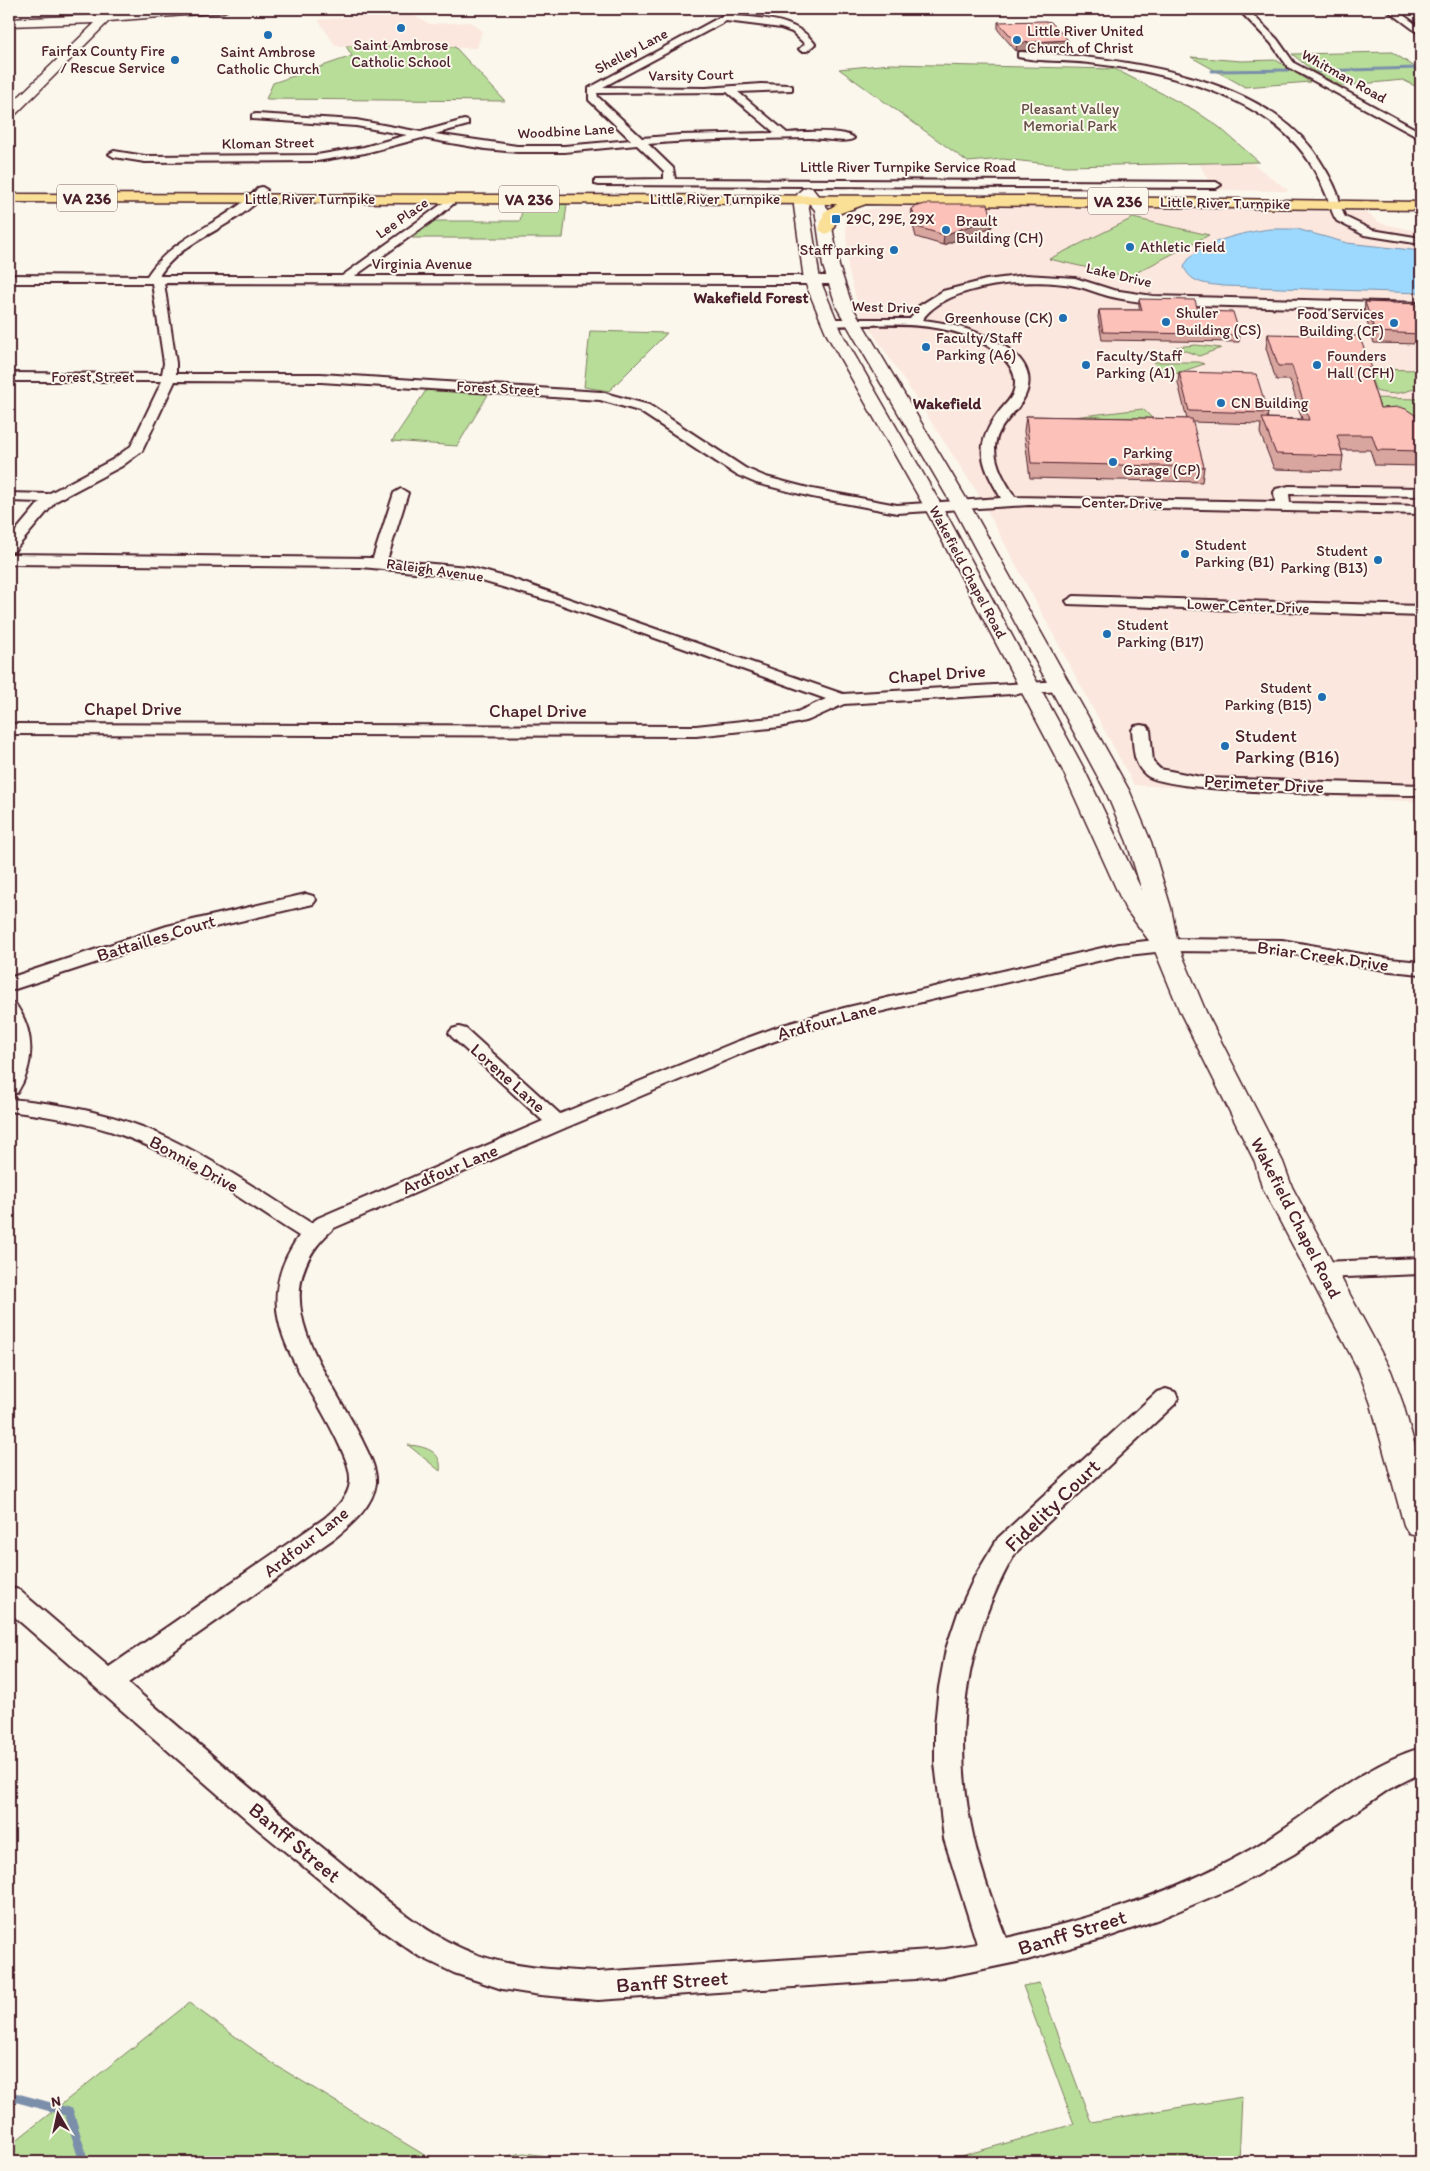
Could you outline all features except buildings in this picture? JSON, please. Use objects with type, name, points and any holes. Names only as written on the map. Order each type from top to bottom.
[{"type":"main road","points":[[9,22],[105,19],[224,9]]},
{"type":"main road","points":[[9,114],[105,19]]},
{"type":"main road","name":"Little River Turnpike","points":[[9,190],[452,199],[807,193],[901,200],[1334,201],[1421,198]]},
{"type":"main road","name":"Little River Turnpike","points":[[9,198],[259,194],[1053,192],[1334,201],[1421,206]]},
{"type":"main road","name":"Wakefield Chapel Road","points":[[807,193],[822,210],[834,280],[840,297],[961,505],[1062,686],[1131,819],[1159,908],[1165,945],[1193,1012],[1269,1162],[1277,1187],[1375,1371],[1415,1483],[1421,1525]]},
{"type":"main road","name":"Wakefield Chapel Road","points":[[807,193],[812,280],[830,322],[934,508],[1073,770],[1136,908],[1165,945]]},
{"type":"main road","points":[[826,230],[832,212],[836,209],[861,202],[901,200]]},
{"type":"street","name":"Shelley Lane","points":[[670,182],[669,170],[594,98],[592,90],[741,9]]},
{"type":"street","name":"Whitman Road","points":[[1242,9],[1268,35],[1291,65],[1421,136]]},
{"type":"street","points":[[1390,9],[1421,32]]},
{"type":"street","points":[[725,18],[772,24],[795,30],[810,44],[804,49]]},
{"type":"street","points":[[1021,55],[1125,65],[1204,86],[1242,102],[1272,118],[1293,135],[1318,166],[1341,218],[1356,227],[1380,234],[1421,241]]},
{"type":"street","name":"Varsity Court","points":[[592,90],[789,88]]},
{"type":"street","points":[[730,90],[785,136]]},
{"type":"street","name":"Woodbine Lane","points":[[256,117],[356,123],[517,150],[564,149],[640,142],[785,136],[818,135],[850,138]]},
{"type":"street","name":"Kloman Street","points":[[114,154],[145,159],[318,158],[365,150],[464,123]]},
{"type":"street","name":"Little River Turnpike Service Road","points":[[599,182],[670,182],[807,193],[1216,186]]},
{"type":"street","points":[[9,548],[51,498],[117,463],[137,448],[159,406],[169,377],[170,363],[154,280],[154,270],[171,253],[259,194]]},
{"type":"street","name":"Lee Place","points":[[345,280],[351,273],[436,213],[452,199]]},
{"type":"street","name":"Virginia Avenue","points":[[9,279],[834,280]]},
{"type":"street","name":"Lake Drive","points":[[914,323],[923,310],[947,294],[986,284],[1026,279],[1075,282],[1111,293],[1153,300],[1421,307]]},
{"type":"street","name":"West Drive","points":[[830,322],[914,323],[945,327],[976,336],[999,347],[1014,362],[1022,379],[1019,397],[990,434],[987,454],[995,476],[1010,501]]},
{"type":"street","name":"Forest Street","points":[[9,377],[321,378],[601,396],[644,408],[740,471],[761,480],[897,509],[961,505]]},
{"type":"street","points":[[1283,506],[1281,492],[1289,490],[1421,492]]},
{"type":"street","points":[[378,562],[401,493]]},
{"type":"street","points":[[9,497],[51,498]]},
{"type":"street","name":"Center Drive","points":[[961,505],[1010,501],[1421,510]]},
{"type":"street","name":"Raleigh Avenue","points":[[9,559],[378,562],[446,569],[504,581],[841,699]]},
{"type":"street","name":"Lower Center Drive","points":[[1074,602],[1421,611]]},
{"type":"street","name":"Chapel Drive","points":[[9,729],[696,731],[780,722],[804,716],[841,699],[1062,686]]},
{"type":"street","name":"Perimeter Drive","points":[[1141,730],[1144,763],[1154,772],[1206,783],[1421,790]]},
{"type":"street","name":"Battailles Court","points":[[9,985],[174,930],[306,900]]},
{"type":"street","name":"Briar Creek Drive","points":[[1165,945],[1282,946],[1390,965],[1421,968]]},
{"type":"street","name":"Ardfour Lane","points":[[109,1682],[311,1542],[341,1519],[356,1502],[363,1486],[363,1470],[349,1438],[314,1376],[289,1320],[286,1300],[289,1280],[302,1246],[312,1234],[326,1224],[364,1205],[557,1123],[743,1046],[790,1030],[844,1014],[1110,953],[1165,945]]},
{"type":"street","points":[[9,1009],[20,1036],[21,1053],[16,1076],[9,1088]]},
{"type":"street","name":"Lorene Lane","points":[[459,1033],[557,1123]]},
{"type":"street","name":"Bonnie Drive","points":[[9,1105],[70,1114],[110,1124],[147,1137],[185,1156],[312,1234]]},
{"type":"street","points":[[1322,1270],[1421,1266]]},
{"type":"street","name":"Fidelity Court","points":[[996,1954],[960,1841],[953,1809],[950,1771],[950,1706],[955,1671],[968,1622],[989,1572],[1007,1545],[1166,1398]]},
{"type":"street","name":"Banff Street","points":[[9,1597],[273,1825],[406,1932],[449,1956],[496,1974],[548,1984],[598,1986],[945,1962],[996,1954],[1060,1939],[1163,1904],[1202,1888],[1263,1857],[1306,1830],[1368,1785],[1421,1760]]},
{"type":"shaded area","name":"Saint Ambrose Catholic School","points":[[406,12],[430,24],[471,22],[482,31],[477,48],[336,46],[318,20]]},
{"type":"shaded area","points":[[1199,163],[1252,163],[1289,191],[1213,190]]},
{"type":"shaded area","points":[[891,205],[1365,212],[1380,223],[1421,232],[1421,802],[1134,785],[977,492],[860,313],[848,269],[845,214]]},
{"type":"green space","points":[[346,46],[455,47],[505,101],[266,99],[273,83],[352,56]]},
{"type":"green space","points":[[1392,52],[1421,71],[1421,89],[1403,80],[1341,86],[1313,71],[1292,54]]},
{"type":"green space","points":[[1191,57],[1241,61],[1276,60],[1310,82],[1245,87]]},
{"type":"green space","name":"Pleasant Valley Memorial Park","points":[[890,64],[1115,69],[1194,110],[1219,127],[1259,162],[1067,166],[1003,159],[968,162],[839,69]]},
{"type":"green space","points":[[523,204],[567,204],[563,238],[412,238],[435,221],[520,221]]},
{"type":"green space","name":"Athletic Field","points":[[1133,218],[1209,235],[1128,277],[1049,259]]},
{"type":"green space","points":[[590,331],[667,333],[609,391],[584,387]]},
{"type":"green space","points":[[1196,345],[1221,348],[1199,356],[1175,347]]},
{"type":"green space","points":[[1153,362],[1199,362],[1204,364],[1172,375],[1160,370]]},
{"type":"green space","points":[[1367,369],[1421,370],[1421,382],[1413,384],[1419,387],[1408,391],[1392,394],[1382,393],[1376,391]]},
{"type":"green space","points":[[427,389],[489,393],[457,446],[392,441]]},
{"type":"green space","points":[[1369,398],[1421,399],[1421,423],[1373,405]]},
{"type":"green space","points":[[1143,409],[1166,432],[1056,419]]},
{"type":"green space","points":[[408,1445],[426,1448],[435,1454],[439,1459],[440,1471]]},
{"type":"green space","points":[[1039,1983],[1091,2122],[1242,2097],[1239,2162],[940,2162],[1074,2124],[1023,1986]]},
{"type":"green space","points":[[189,2003],[272,2063],[436,2162],[9,2162],[9,2146]]},
{"type":"green space","points":[[524,2153],[591,2162],[471,2162]]},
{"type":"water","points":[[1270,229],[1297,229],[1347,243],[1421,251],[1421,293],[1224,286],[1206,284],[1195,280],[1187,273],[1184,267],[1189,258],[1209,245],[1235,236]]},
{"type":"waterway","points":[[1318,71],[1417,68]]},
{"type":"waterway","points":[[1212,71],[1289,70]]},
{"type":"waterway","points":[[9,2101],[14,2097],[69,2112],[84,2162]]},
{"type":"place","name":"Saint Ambrose Catholic School","points":[[401,28]]},
{"type":"place","name":"Saint Ambrose Catholic Church","points":[[268,35]]},
{"type":"place","name":"Little River United Church of Christ","points":[[1017,40]]},
{"type":"place","name":"Fairfax County Fire / Rescue Service","points":[[175,60]]},
{"type":"place","name":"29C, 29E, 29X","points":[[836,219]]},
{"type":"place","name":"Brault Building (CH)","points":[[946,230]]},
{"type":"place","name":"Athletic Field","points":[[1130,247]]},
{"type":"place","name":"Staff parking","points":[[894,250]]},
{"type":"place","name":"Greenhouse (CK)","points":[[1063,318]]},
{"type":"place","name":"Shuler Building (CS)","points":[[1166,322]]},
{"type":"place","name":"Food Services Building (CF)","points":[[1394,323]]},
{"type":"place","name":"Faculty/Staff Parking (A6)","points":[[926,347]]},
{"type":"place","name":"Faculty/Staff Parking (A1)","points":[[1086,365]]},
{"type":"place","name":"Founders Hall (CFH)","points":[[1317,365]]},
{"type":"place","name":"CN Building","points":[[1221,403]]},
{"type":"place","name":"Parking Garage (CP)","points":[[1113,462]]},
{"type":"place","name":"Student Parking (B1)","points":[[1185,554]]},
{"type":"place","name":"Student Parking (B13)","points":[[1378,560]]},
{"type":"place","name":"Student Parking (B17)","points":[[1107,634]]},
{"type":"place","name":"Student Parking (B15)","points":[[1322,697]]},
{"type":"place","name":"Student Parking (B16)","points":[[1225,746]]},
{"type":"district","name":"Wakefield Forest","points":[[751,297]]},
{"type":"district","name":"Wakefield","points":[[947,403]]}]
